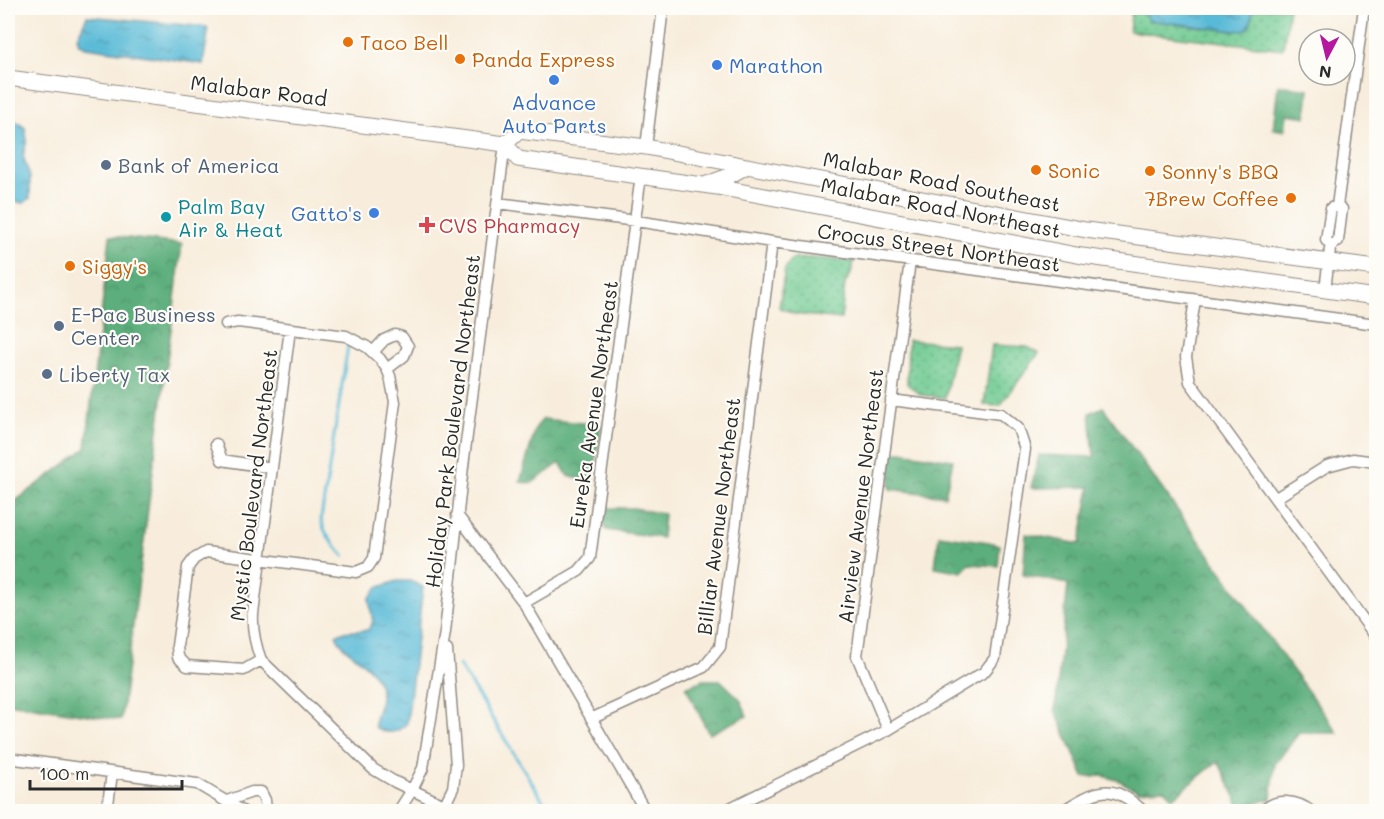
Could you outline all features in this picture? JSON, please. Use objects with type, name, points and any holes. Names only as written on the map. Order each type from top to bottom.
[{"type":"main road","name":"Malabar Road","points":[[8,78],[505,144]]},
{"type":"main road","name":"Malabar Road Southeast","points":[[505,144],[519,131],[646,147],[1086,230],[1377,268]]},
{"type":"main road","name":"Malabar Road Northeast","points":[[505,144],[518,159],[704,185],[1082,256],[1377,297]]},
{"type":"main road","points":[[704,185],[729,176],[747,166]]},
{"type":"street","points":[[646,147],[663,8]]},
{"type":"street","points":[[1325,290],[1331,246],[1326,240],[1331,208],[1337,206],[1364,8]]},
{"type":"street","name":"Holiday Park Boulevard Northeast","points":[[398,812],[423,768],[445,632],[457,515],[505,144]]},
{"type":"street","name":"Eureka Avenue Northeast","points":[[524,603],[579,571],[590,558],[641,176]]},
{"type":"street","name":"Crocus Street Northeast","points":[[498,203],[1377,324]]},
{"type":"street","name":"Billiar Avenue Northeast","points":[[593,718],[704,667],[720,647],[772,242]]},
{"type":"street","name":"Airview Avenue Northeast","points":[[888,730],[857,656],[910,261]]},
{"type":"street","points":[[1194,300],[1186,357],[1190,382],[1377,637]]},
{"type":"street","points":[[226,324],[238,321],[346,336],[373,352],[387,369],[395,402],[374,558],[368,567],[356,572],[206,552],[194,559],[188,567],[177,646],[178,657],[187,666],[233,671],[244,670],[261,660]]},
{"type":"street","name":"Mystic Boulevard Northeast","points":[[290,329],[252,632],[261,660],[373,769],[412,790]]},
{"type":"street","points":[[373,352],[384,340],[395,335],[402,337],[408,346],[404,356],[387,369]]},
{"type":"street","points":[[722,812],[888,730],[984,672],[995,658],[1025,449],[1018,428],[1001,414],[891,400]]},
{"type":"street","points":[[216,444],[222,460],[272,468]]},
{"type":"street","points":[[1276,498],[1327,466],[1353,459],[1377,462]]},
{"type":"street","points":[[457,515],[524,603],[646,812]]},
{"type":"street","name":"Holiday Park Boulevard Northeast","points":[[445,632],[456,765],[453,788],[445,804]]},
{"type":"street","points":[[8,758],[197,784],[244,812]]},
{"type":"street","points":[[107,812],[112,773]]},
{"type":"street","points":[[412,790],[459,812]]},
{"type":"street","points":[[1060,812],[1085,797],[1107,790],[1130,797],[1144,812]]},
{"type":"street","points":[[227,801],[252,792],[261,792],[266,800],[266,812]]},
{"type":"street","points":[[1262,812],[1269,804],[1292,801],[1312,812]]},
{"type":"green space","points":[[1132,8],[1146,8],[1145,13],[1148,20],[1235,31],[1251,22],[1253,8],[1289,8],[1283,49],[1129,31]]},
{"type":"green space","points":[[1278,85],[1309,89],[1306,117],[1287,114],[1285,131],[1273,129]]},
{"type":"green space","points":[[110,236],[182,244],[121,720],[8,703],[8,504],[10,505],[86,448]]},
{"type":"green space","points":[[792,259],[854,261],[851,274],[845,283],[841,319],[795,314],[779,307],[785,269]]},
{"type":"green space","points":[[908,340],[956,344],[945,398],[921,395],[907,384]]},
{"type":"green space","points":[[992,345],[1027,347],[1039,353],[1000,406],[984,405]]},
{"type":"green space","points":[[1103,407],[1338,733],[1299,733],[1275,764],[1271,799],[1240,807],[1218,761],[1173,798],[1164,789],[1138,791],[1120,781],[1103,776],[1084,777],[1055,710],[1068,584],[1023,575],[1026,534],[1080,544],[1090,487],[1031,488],[1039,455],[1094,457],[1090,413]]},
{"type":"green space","points":[[543,419],[601,425],[593,482],[568,476],[560,463],[532,483],[520,482],[536,427]]},
{"type":"green space","points":[[901,452],[953,460],[945,496],[890,489],[890,454]]},
{"type":"green space","points":[[608,508],[634,508],[664,514],[662,538],[606,530],[602,520]]},
{"type":"green space","points":[[939,535],[1000,545],[998,566],[969,564],[962,572],[935,567]]},
{"type":"green space","points":[[703,680],[720,680],[740,699],[747,716],[709,734],[686,687]]},
{"type":"water","points":[[1146,8],[1253,8],[1251,22],[1247,29],[1235,31],[1148,20],[1145,13]]},
{"type":"water","points":[[87,16],[207,27],[203,64],[86,47],[79,44],[77,37]]},
{"type":"water","points":[[8,115],[25,128],[27,140],[23,156],[30,177],[30,198],[24,203],[16,202],[8,208]]},
{"type":"water","points":[[397,581],[410,581],[423,587],[407,723],[395,731],[388,732],[375,727],[375,717],[381,695],[379,684],[368,667],[346,649],[336,635],[342,632],[368,630],[373,622],[369,599],[377,588]]},
{"type":"waterway","points":[[344,556],[327,535],[321,519],[348,346]]},
{"type":"waterway","points":[[459,665],[550,812]]},
{"type":"place","name":"Taco Bell","points":[[348,42]]},
{"type":"place","name":"Panda Express","points":[[460,59]]},
{"type":"place","name":"Marathon","points":[[717,65]]},
{"type":"place","name":"Advance Auto Parts","points":[[554,80]]},
{"type":"place","name":"Bank of America","points":[[106,165]]},
{"type":"place","name":"Sonic","points":[[1036,170]]},
{"type":"place","name":"Sonny's BBQ","points":[[1150,171]]},
{"type":"place","name":"7Brew Coffee","points":[[1291,198]]},
{"type":"place","name":"Gatto's","points":[[374,213]]},
{"type":"place","name":"Palm Bay Air & Heat","points":[[166,217]]},
{"type":"place","name":"CVS Pharmacy","points":[[427,225]]},
{"type":"place","name":"Siggy's","points":[[70,266]]},
{"type":"place","name":"E-Pac Business Center","points":[[59,326]]},
{"type":"place","name":"Liberty Tax","points":[[47,374]]}]
